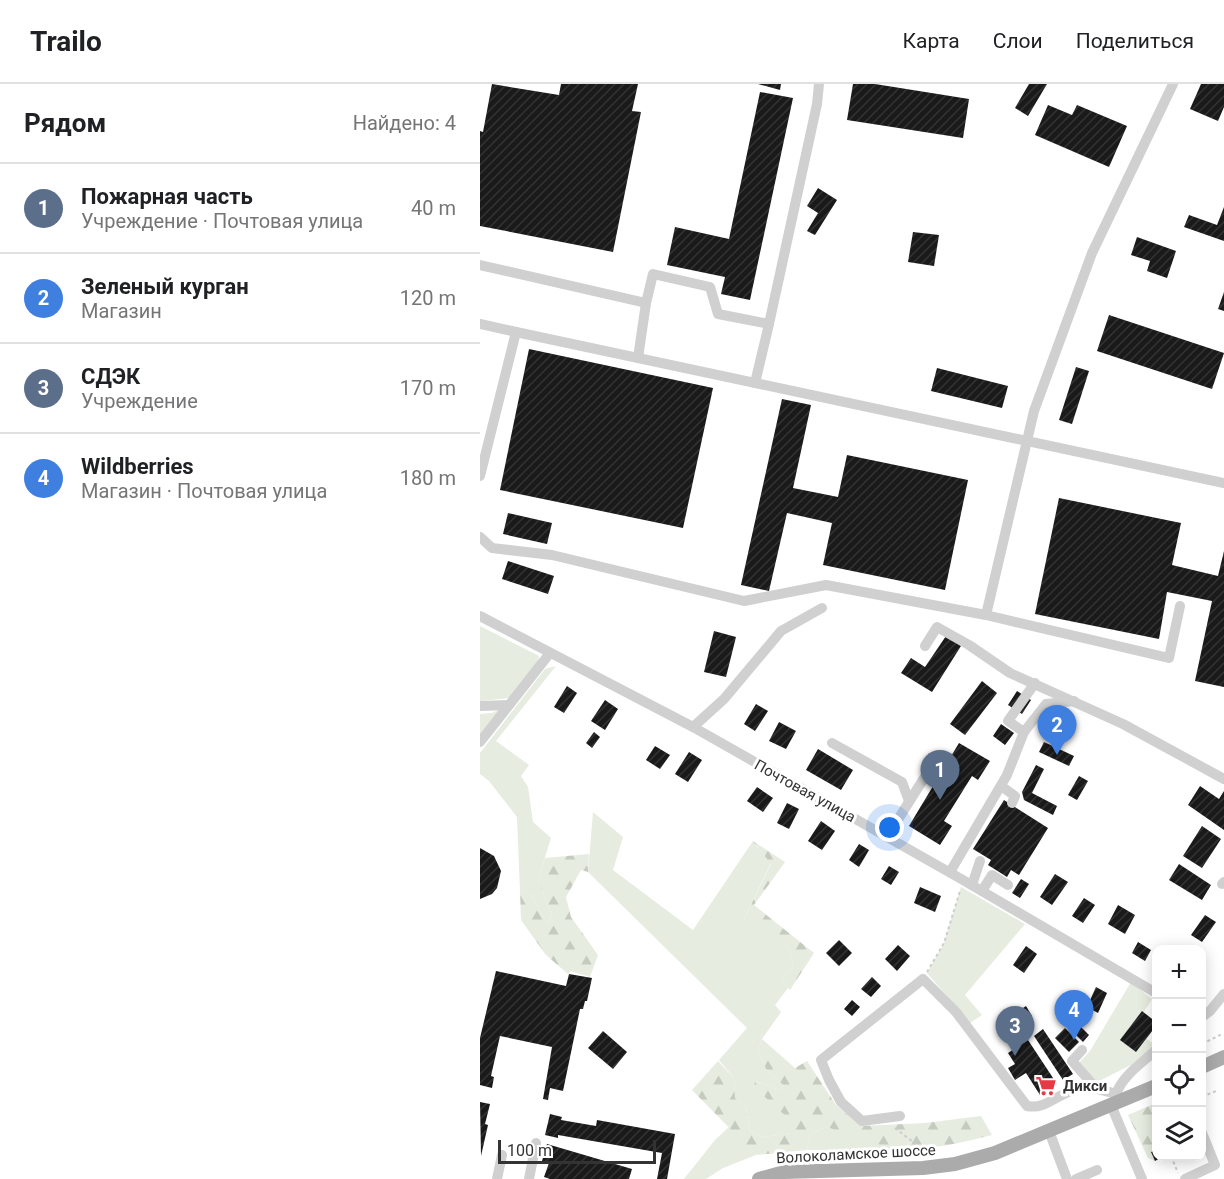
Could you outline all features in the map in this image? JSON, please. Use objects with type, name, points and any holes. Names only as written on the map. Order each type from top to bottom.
[{"type":"main road","points":[[1206,1065],[1224,1057]]},
{"type":"main road","name":"Волоколамское шоссе","points":[[759,1179],[784,1172],[923,1168],[955,1164],[995,1153],[1115,1100],[1152,1087]]},
{"type":"street","points":[[755,383],[814,116],[819,84]]},
{"type":"street","points":[[986,615],[1034,411],[1092,253],[1173,84]]},
{"type":"street","points":[[480,265],[646,303]]},
{"type":"street","points":[[638,358],[653,274],[710,287],[718,314],[769,324]]},
{"type":"street","points":[[480,324],[1224,483]]},
{"type":"street","points":[[480,476],[516,332]]},
{"type":"street","points":[[480,537],[492,548],[552,555],[744,602],[826,585],[986,615],[1169,658],[1180,606]]},
{"type":"street","points":[[693,727],[724,699],[781,631],[822,608]]},
{"type":"street","name":"Почтовая улица","points":[[480,616],[693,727],[968,882],[1152,991]]},
{"type":"street","points":[[925,645],[937,627],[969,645],[1010,673],[1123,724],[1224,779]]},
{"type":"street","points":[[480,742],[550,653]]},
{"type":"street","points":[[1024,732],[1008,721],[1035,683]]},
{"type":"street","points":[[950,872],[1007,775],[1024,732],[1046,704],[1075,701]]},
{"type":"street","points":[[480,706],[509,705]]},
{"type":"street","points":[[832,743],[902,782],[909,801]]},
{"type":"street","points":[[887,837],[936,759]]},
{"type":"street","points":[[1001,786],[1015,796],[1012,803]]},
{"type":"street","points":[[968,882],[980,861]]},
{"type":"street","points":[[982,891],[993,875],[1008,885]]},
{"type":"street","points":[[900,1116],[862,1121],[841,1102],[828,1080],[821,1060],[923,979],[956,1012],[1028,1106],[1036,1108],[1076,1089],[1095,1087]]},
{"type":"street","points":[[1206,1014],[1224,994]]},
{"type":"street","points":[[1082,1050],[1072,1061],[1095,1087],[1115,1100]]},
{"type":"street","points":[[1142,1179],[1115,1100],[1119,1085],[1153,1053]]},
{"type":"street","points":[[1048,1131],[1067,1179]]},
{"type":"street","points":[[1185,1179],[1219,1167],[1206,1141]]},
{"type":"street","points":[[529,1179],[536,1143]]},
{"type":"street","points":[[497,1179],[502,1155]]},
{"type":"street","points":[[1076,1179],[1097,1170]]},
{"type":"path","points":[[923,979],[944,943],[968,882]]},
{"type":"path","points":[[1206,1042],[1222,1034]]},
{"type":"path","points":[[1206,1095],[1216,1091]]},
{"type":"path","points":[[884,1118],[916,1145],[925,1157]]},
{"type":"path","points":[[1173,1161],[1180,1179]]},
{"type":"green space","points":[[480,626],[539,656],[538,663],[510,698],[480,701]]},
{"type":"green space","points":[[556,666],[496,741],[529,765],[521,776],[528,787],[533,822],[551,838],[538,880],[552,915],[547,924],[531,895],[520,891],[517,817],[489,781],[480,774],[480,753],[545,669]]},
{"type":"green space","points":[[502,708],[480,738],[480,714],[492,713]]},
{"type":"green space","points":[[593,812],[623,837],[613,870],[693,930],[753,841],[771,863],[744,919],[788,946],[793,964],[781,981],[788,988],[775,1005],[781,1012],[762,1039],[758,1051],[766,1069],[784,1086],[779,1090],[756,1081],[753,1086],[791,1120],[791,1133],[764,1137],[750,1132],[746,1107],[735,1098],[734,1078],[719,1060],[747,1028],[588,872]]},
{"type":"green space","points":[[753,841],[785,862],[754,905],[814,953],[790,990],[781,981],[793,964],[788,946],[776,939],[767,940],[744,919],[771,864]]},
{"type":"green space","points":[[589,854],[588,872],[581,870],[566,897],[571,917],[598,955],[590,977],[570,971],[568,974],[546,955],[521,920],[520,891],[531,895],[547,924],[552,915],[538,880],[545,858]]},
{"type":"green space","points":[[961,887],[1025,924],[965,995],[982,1015],[970,1023],[927,973],[944,943]]},
{"type":"green space","points":[[1131,982],[1152,999],[1121,1040],[1136,1052],[1147,1039],[1152,1043],[1152,1048],[1131,1065],[1095,1083],[1078,1064],[1090,1051]]},
{"type":"green space","points":[[762,1039],[795,1068],[807,1061],[836,1105],[862,1126],[925,1123],[981,1116],[992,1135],[926,1148],[899,1148],[870,1143],[827,1127],[810,1134],[807,1150],[756,1155],[692,1090],[718,1061],[734,1078],[735,1098],[746,1107],[750,1132],[764,1137],[791,1133],[790,1120],[753,1086],[756,1081],[779,1090],[784,1086],[766,1069],[758,1051]]},
{"type":"green space","points":[[1152,1105],[1152,1160],[1148,1158],[1128,1115]]},
{"type":"green space","points":[[730,1126],[756,1155],[723,1168],[706,1179],[684,1179],[715,1140]]},
{"type":"green space","points":[[827,1127],[884,1146],[927,1149],[877,1152],[807,1150],[810,1134]]},
{"type":"building","points":[[492,84],[559,95],[561,84],[638,84],[632,111],[641,112],[613,252],[480,226],[480,131],[483,132]]},
{"type":"building","points":[[758,84],[781,84],[780,90]]},
{"type":"building","points":[[853,84],[875,84],[969,99],[963,138],[847,120]]},
{"type":"building","points":[[1029,84],[1047,84],[1028,116],[1015,108]]},
{"type":"building","points":[[1201,84],[1224,84],[1224,107],[1218,121],[1190,109]]},
{"type":"building","points":[[760,92],[793,98],[750,300],[721,294],[725,277],[667,265],[675,227],[729,239]]},
{"type":"building","points":[[1048,105],[1072,115],[1077,105],[1127,126],[1109,167],[1035,135]]},
{"type":"building","points":[[818,188],[837,200],[815,235],[807,231],[818,213],[807,206]]},
{"type":"building","points":[[1224,207],[1224,241],[1184,227],[1189,215],[1217,225]]},
{"type":"building","points":[[913,232],[939,235],[934,266],[908,262]]},
{"type":"building","points":[[1137,237],[1176,251],[1167,278],[1147,271],[1150,261],[1131,255]]},
{"type":"building","points":[[1224,292],[1224,311],[1218,309]]},
{"type":"building","points":[[1109,315],[1224,353],[1212,389],[1097,351]]},
{"type":"building","points":[[529,349],[713,388],[683,528],[500,490]]},
{"type":"building","points":[[1076,367],[1089,371],[1072,424],[1059,420]]},
{"type":"building","points":[[937,368],[1008,386],[1002,408],[931,391]]},
{"type":"building","points":[[782,399],[811,405],[793,488],[838,497],[847,455],[968,480],[945,590],[823,565],[832,523],[787,513],[769,591],[741,585]]},
{"type":"building","points":[[1059,498],[1181,523],[1172,565],[1218,576],[1224,551],[1224,687],[1195,681],[1212,601],[1167,592],[1159,639],[1035,614]]},
{"type":"building","points":[[508,513],[552,523],[547,544],[503,534]]},
{"type":"building","points":[[508,561],[554,576],[548,594],[502,579]]},
{"type":"building","points":[[714,631],[736,637],[726,677],[704,672]]},
{"type":"building","points":[[946,636],[961,646],[932,692],[901,673],[911,658],[925,667]]},
{"type":"building","points":[[982,681],[997,693],[965,735],[950,724]]},
{"type":"building","points":[[567,686],[577,693],[564,713],[554,707]]},
{"type":"building","points":[[1017,691],[1031,700],[1022,714],[1008,705]]},
{"type":"building","points":[[605,700],[618,709],[605,730],[591,721]]},
{"type":"building","points":[[756,704],[768,711],[755,731],[744,724]]},
{"type":"building","points":[[779,722],[796,731],[786,749],[769,741]]},
{"type":"building","points":[[1001,724],[1014,733],[1005,745],[993,736]]},
{"type":"building","points":[[594,732],[600,737],[592,748],[586,743]]},
{"type":"building","points":[[1044,742],[1074,756],[1069,766],[1039,752]]},
{"type":"building","points":[[959,743],[990,761],[978,780],[972,776],[944,821],[952,826],[940,845],[909,826]]},
{"type":"building","points":[[655,746],[670,755],[660,769],[646,760]]},
{"type":"building","points":[[818,749],[853,770],[841,790],[806,770]]},
{"type":"building","points":[[689,752],[702,760],[688,782],[675,774]]},
{"type":"building","points":[[1036,765],[1044,769],[1032,793],[1057,806],[1053,815],[1024,800],[1022,792]]},
{"type":"building","points":[[1079,776],[1088,781],[1077,800],[1068,795]]},
{"type":"building","points":[[1200,786],[1219,799],[1224,791],[1224,830],[1188,805]]},
{"type":"building","points":[[757,787],[773,798],[763,812],[747,801]]},
{"type":"building","points":[[1004,800],[1048,828],[1019,875],[1011,870],[1007,877],[988,865],[991,860],[973,849]]},
{"type":"building","points":[[787,803],[799,809],[789,829],[777,823]]},
{"type":"building","points":[[821,821],[835,831],[822,850],[808,841]]},
{"type":"building","points":[[1202,826],[1221,839],[1202,868],[1183,856]]},
{"type":"building","points":[[859,844],[869,850],[859,867],[849,860]]},
{"type":"building","points":[[480,848],[494,856],[501,871],[497,888],[492,894],[480,899]]},
{"type":"building","points":[[1179,864],[1211,885],[1202,900],[1169,880]]},
{"type":"building","points":[[889,866],[899,872],[891,885],[881,879]]},
{"type":"building","points":[[1055,874],[1068,882],[1052,905],[1040,897]]},
{"type":"building","points":[[1021,879],[1029,884],[1020,898],[1012,893]]},
{"type":"building","points":[[920,887],[941,896],[935,912],[914,903]]},
{"type":"building","points":[[1084,898],[1095,905],[1083,923],[1072,916]]},
{"type":"building","points":[[1118,905],[1135,915],[1125,934],[1108,924]]},
{"type":"building","points":[[1205,915],[1216,922],[1202,942],[1191,935]]},
{"type":"building","points":[[839,940],[852,953],[839,966],[826,953]]},
{"type":"building","points":[[1138,942],[1151,950],[1145,961],[1132,953]]},
{"type":"building","points":[[898,945],[910,956],[897,971],[885,959]]},
{"type":"building","points":[[1026,946],[1037,954],[1024,973],[1013,965]]},
{"type":"building","points":[[496,971],[566,986],[569,974],[592,978],[587,1001],[583,1009],[580,1009],[563,1091],[550,1088],[548,1100],[543,1099],[552,1047],[500,1036],[491,1076],[494,1077],[492,1088],[480,1085],[480,1038]]},
{"type":"building","points":[[872,977],[881,986],[871,997],[861,989]]},
{"type":"building","points":[[1096,987],[1107,993],[1098,1013],[1087,1007]]},
{"type":"building","points":[[852,1000],[860,1007],[852,1016],[844,1009]]},
{"type":"building","points":[[1026,1006],[1032,1016],[1019,1025],[1023,1031],[1011,1039],[1000,1023]]},
{"type":"building","points":[[1142,1011],[1152,1019],[1152,1031],[1136,1052],[1120,1040]]},
{"type":"building","points":[[1077,1023],[1089,1035],[1083,1042],[1070,1029]]},
{"type":"building","points":[[1065,1028],[1079,1042],[1069,1052],[1055,1038]]},
{"type":"building","points":[[1043,1029],[1073,1074],[1063,1080],[1034,1036]]},
{"type":"building","points":[[603,1031],[627,1052],[613,1069],[588,1048]]},
{"type":"building","points":[[1028,1040],[1057,1084],[1040,1095],[1026,1073],[1015,1080],[1008,1068],[1015,1064],[1008,1053]]},
{"type":"building","points":[[480,1102],[490,1104],[481,1156]]},
{"type":"building","points":[[550,1114],[562,1117],[561,1120],[596,1126],[597,1120],[675,1134],[667,1179],[657,1179],[662,1153],[558,1135],[558,1138],[545,1135]]},
{"type":"building","points":[[547,1144],[632,1169],[629,1179],[550,1179],[544,1177],[549,1163],[542,1161]]},
{"type":"place","name":"Зеленый курган","points":[[1057,755]]},
{"type":"place","name":"Пожарная часть","points":[[940,800]]},
{"type":"place","name":"Wildberries","points":[[1074,1040]]},
{"type":"place","name":"СДЭК","points":[[1015,1056]]},
{"type":"place","name":"Дикси","points":[[1046,1086]]}]
